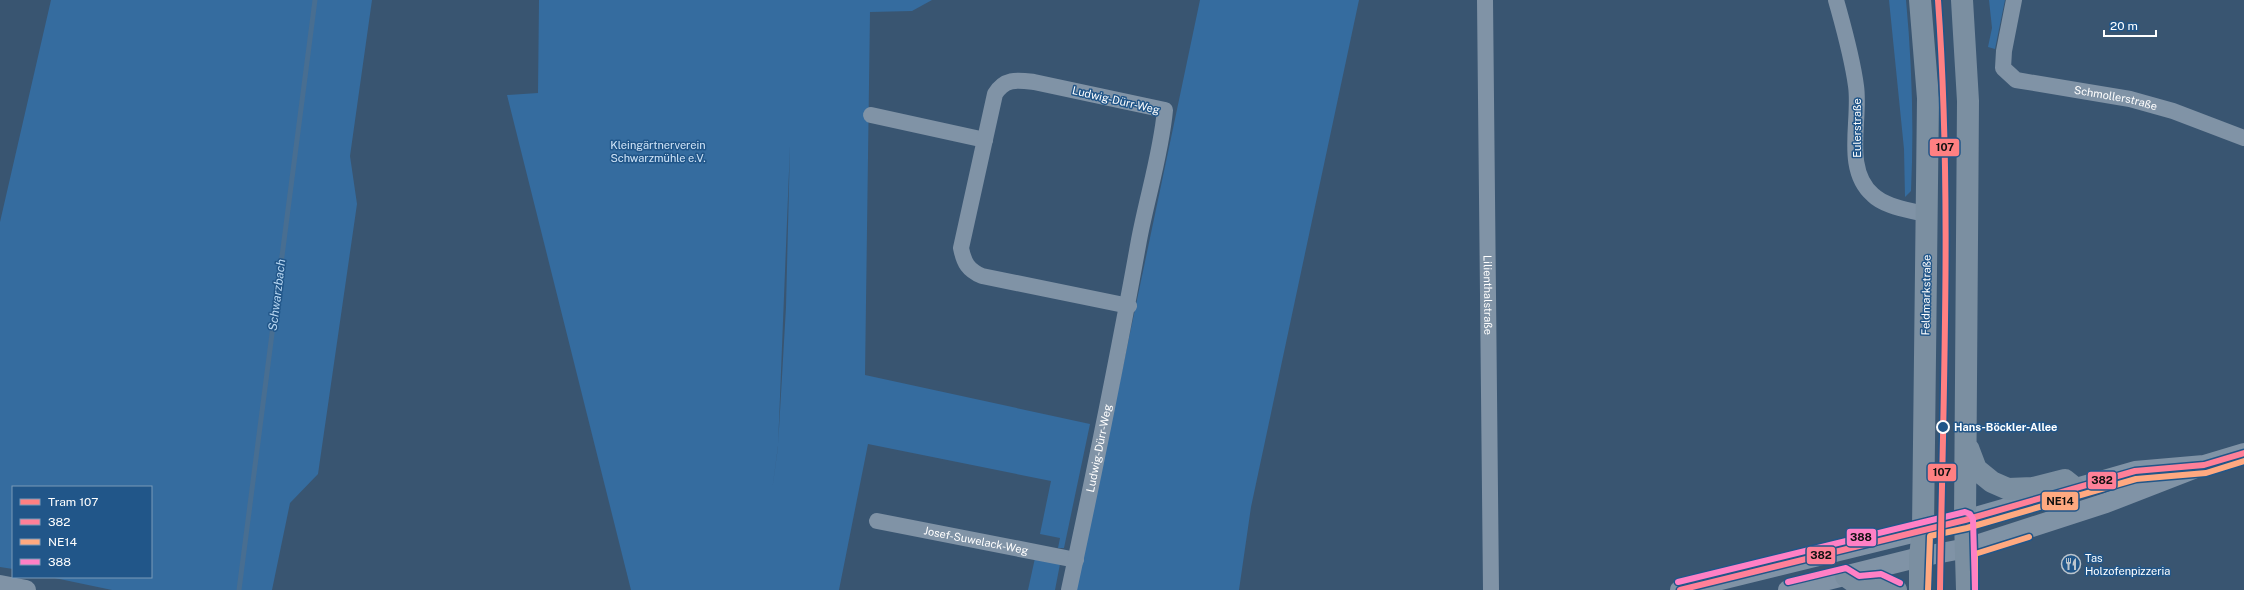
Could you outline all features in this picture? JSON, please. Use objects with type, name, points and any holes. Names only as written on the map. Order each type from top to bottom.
[{"type":"main road","name":"Feldmarkstraße","points":[[1920,0],[1928,98],[1924,529],[1920,557],[1920,590]]},
{"type":"main road","points":[[1962,0],[1968,101],[1966,443],[1967,590]]},
{"type":"main road","points":[[1966,443],[1976,469],[1992,482],[2008,489],[2033,488],[2064,480],[2075,488]]},
{"type":"main road","points":[[1846,576],[1857,584],[1880,582],[1896,590]]},
{"type":"street","name":"Lilienthalstraße","points":[[1485,0],[1491,590]]},
{"type":"street","name":"Eulerstraße","points":[[1836,0],[1851,49],[1856,89],[1856,159],[1859,176],[1873,195],[1889,203],[1927,214]]},
{"type":"street","name":"Schmollerstraße","points":[[2014,0],[2004,51],[2003,68],[2016,80],[2130,99],[2172,110],[2244,138]]},
{"type":"street","name":"Ludwig-Dürr-Weg","points":[[1070,590],[1129,306],[1140,239],[1163,129],[1165,110],[1015,79],[1003,84],[995,94],[961,248],[967,266],[982,276],[1129,306]]},
{"type":"street","points":[[871,115],[984,140]]},
{"type":"street","points":[[1788,590],[1920,557],[1967,548],[2106,503],[2204,465],[2244,453]]},
{"type":"street","points":[[1680,590],[1924,529],[1966,520],[2135,472],[2204,465]]},
{"type":"street","name":"Josef-Suwelack-Weg","points":[[877,521],[1076,560]]},
{"type":"street","points":[[0,585],[26,590]]},
{"type":"green space","points":[[51,0],[372,0],[350,156],[357,204],[318,474],[290,503],[272,590],[112,590],[55,578],[152,578],[152,486],[12,486],[12,569],[0,567],[0,222]]},
{"type":"green space","name":"Kleingärtnerverein Schwarzmühle e.V.","points":[[539,0],[932,0],[912,11],[870,12],[865,375],[1090,424],[1064,548],[1058,548],[1060,538],[1040,534],[1051,481],[868,444],[839,590],[631,590],[507,95],[538,93]],"holes":[[[790,146],[786,307],[778,444]]]},
{"type":"green space","points":[[1200,0],[1359,0],[1251,507],[1239,590],[1076,590]]},
{"type":"green space","points":[[1889,0],[1906,0],[1908,24],[1912,96],[1912,143],[1911,191],[1905,197],[1904,149]]},
{"type":"green space","points":[[1989,0],[2005,0],[1995,49],[1988,47],[1992,28]]},
{"type":"green space","points":[[1035,558],[1060,564],[1055,590],[1028,590]]},
{"type":"waterway","name":"Schwarzbach","points":[[239,590],[315,0]]},
{"type":"tram line","name":"107","points":[[1938,0],[1945,147],[1946,221],[1940,590]]},
{"type":"transit line","name":"382","points":[[1680,590],[1965,520],[2135,471],[2204,465],[2244,453]]},
{"type":"transit line","name":"NE14","points":[[1928,590],[1930,536],[1967,528],[2136,479],[2206,473],[2244,461]]},
{"type":"transit line","name":"388","points":[[1678,582],[1965,512],[1970,514],[1973,519],[1975,590]]},
{"type":"transit line","name":"NE14","points":[[1975,590],[1975,554],[2029,537]]},
{"type":"transit line","name":"388","points":[[1788,582],[1846,568],[1859,576],[1881,574],[1900,583]]},
{"type":"place","name":"Hans-Böckler-Allee","points":[[1943,427]]},
{"type":"place","name":"Tas Holzofenpizzeria","points":[[2071,564]]}]
